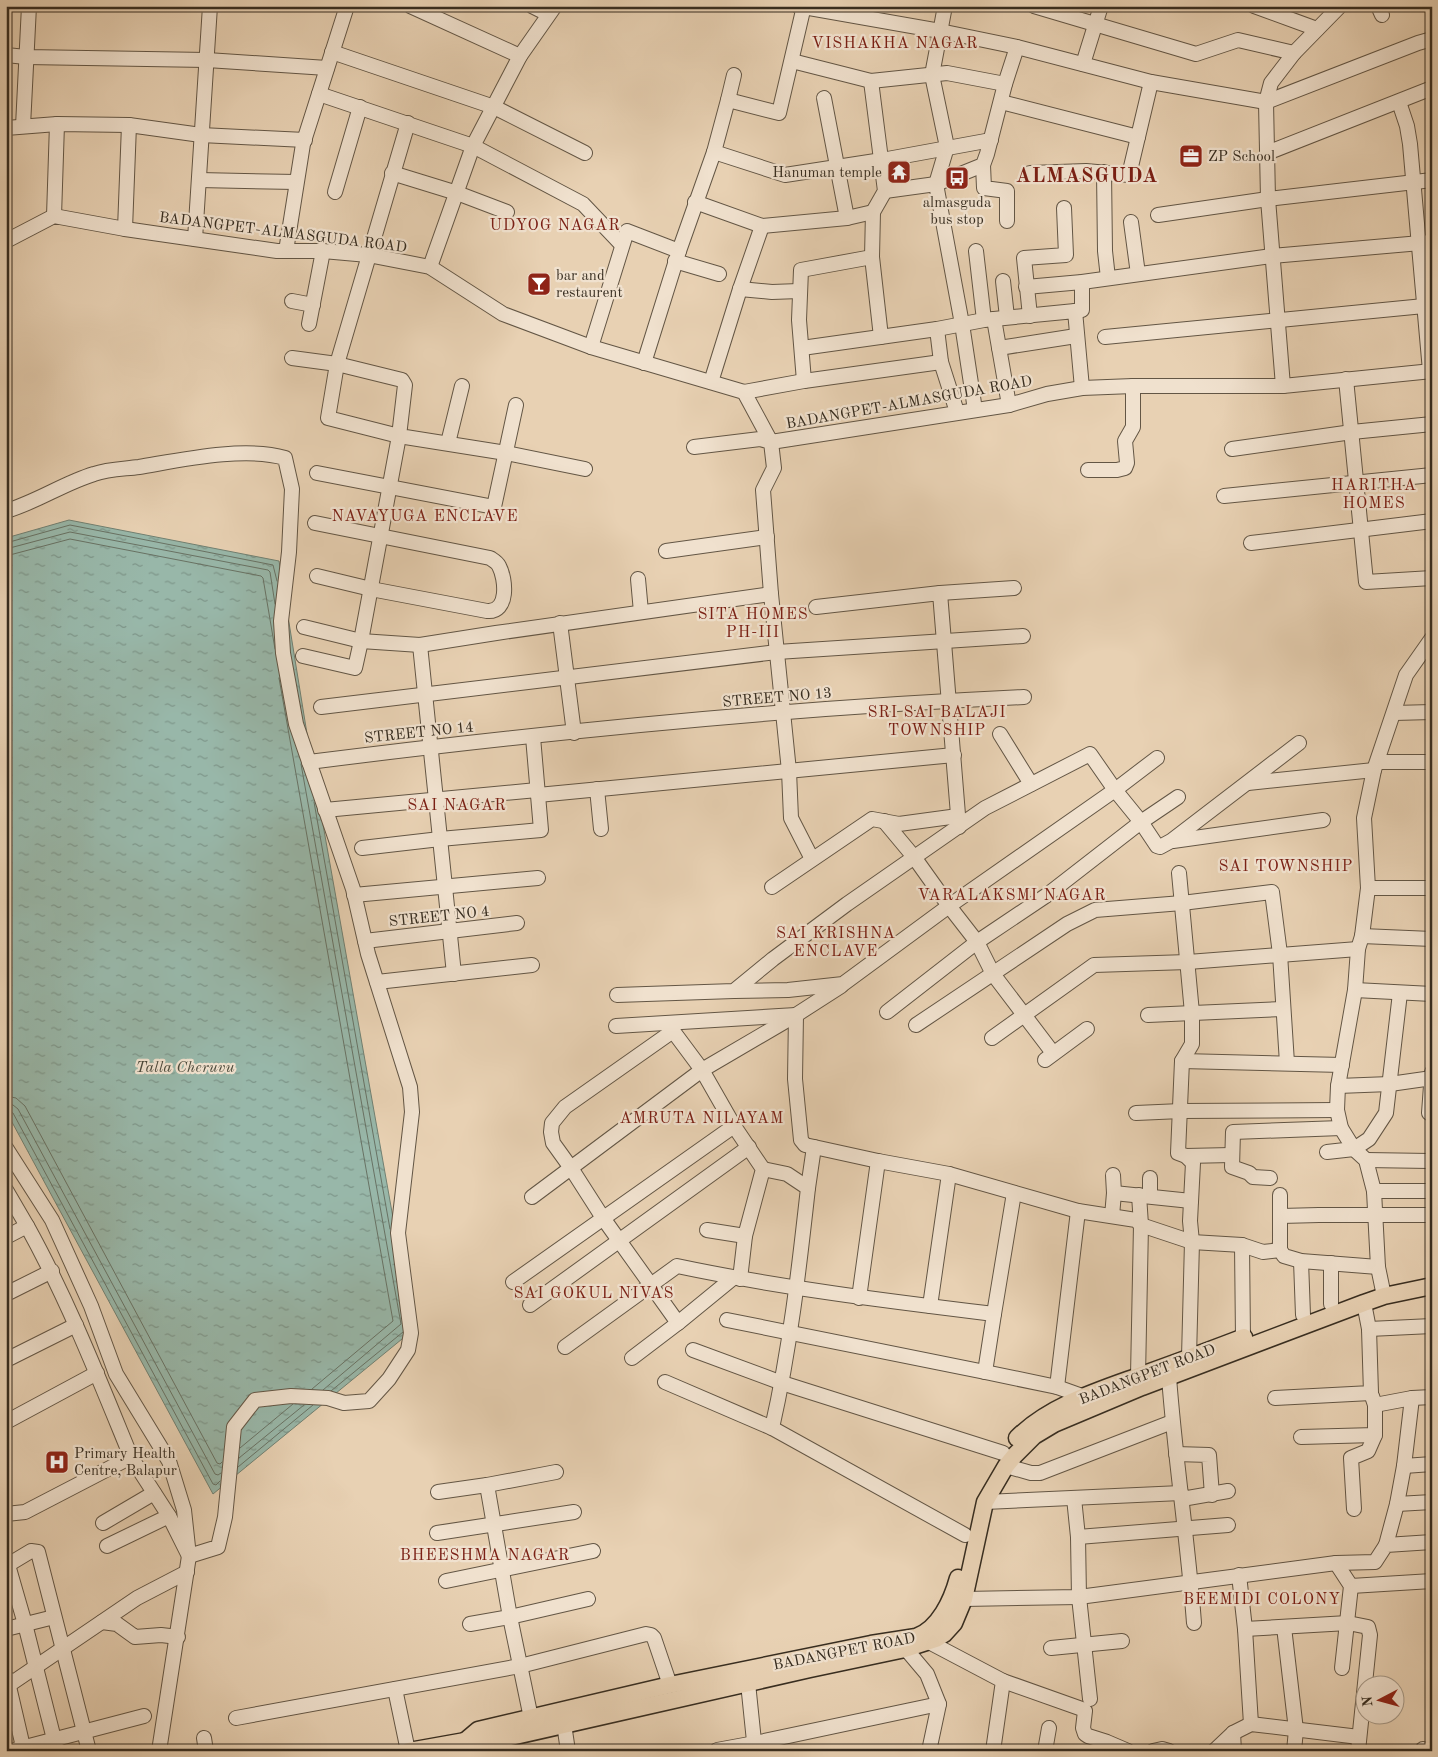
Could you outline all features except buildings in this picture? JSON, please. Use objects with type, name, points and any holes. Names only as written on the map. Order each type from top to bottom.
[{"type":"main road","name":"BADANGPET ROAD","points":[[466,1746],[478,1730],[670,1685],[748,1683],[944,1634],[954,1623],[966,1535],[978,1494],[1024,1431],[1037,1421],[1085,1397],[1140,1382],[1169,1377],[1364,1303],[1382,1292],[1432,1279]]},
{"type":"main road","name":"BADANGPET ROAD","points":[[958,1597],[985,1502],[1005,1459],[1034,1436],[1054,1424],[1189,1357],[1358,1294],[1432,1286]]},
{"type":"main road","name":"BADANGPET ROAD","points":[[409,1751],[480,1744],[564,1724],[708,1685],[901,1644]]},
{"type":"street","points":[[23,126],[29,6]]},
{"type":"street","points":[[195,239],[210,6]]},
{"type":"street","points":[[286,251],[296,182],[305,140],[347,6]]},
{"type":"street","points":[[410,6],[520,56]]},
{"type":"street","points":[[430,266],[473,146],[520,56],[552,10],[532,6]]},
{"type":"street","points":[[944,6],[932,75],[947,147],[936,184],[976,410]]},
{"type":"street","points":[[1034,6],[1196,54],[1238,40],[1294,53]]},
{"type":"street","points":[[1083,64],[1101,6]]},
{"type":"street","points":[[1254,6],[1318,29]]},
{"type":"street","points":[[1283,386],[1268,199],[1266,102],[1271,83],[1294,53],[1340,6]]},
{"type":"street","points":[[728,100],[779,113],[792,61],[802,7],[940,31],[1017,47],[1151,82],[1266,102],[1409,46],[1432,40]]},
{"type":"street","points":[[1007,221],[1007,191],[984,188],[982,165],[991,140],[1005,84],[1017,47]]},
{"type":"street","points":[[332,52],[494,107],[585,153]]},
{"type":"street","points":[[6,55],[26,57],[207,60],[327,68]]},
{"type":"street","points":[[792,61],[871,81],[947,73],[1005,84]]},
{"type":"street","points":[[644,363],[677,256],[714,152],[734,75]]},
{"type":"street","points":[[871,81],[885,191],[873,212],[872,257],[881,337]]},
{"type":"street","points":[[1030,173],[1104,172],[1129,175],[1151,82]]},
{"type":"street","points":[[1267,153],[1432,88]]},
{"type":"street","points":[[319,94],[473,146],[584,204],[622,245]]},
{"type":"street","points":[[824,98],[847,218]]},
{"type":"street","points":[[1001,102],[1138,137]]},
{"type":"street","points":[[1399,102],[1408,135],[1414,182],[1426,242],[1424,306],[1431,371]]},
{"type":"street","points":[[335,192],[360,107]]},
{"type":"street","points":[[408,123],[337,364],[328,418],[399,436],[506,453],[585,469]]},
{"type":"street","points":[[6,241],[54,216],[58,124]]},
{"type":"street","points":[[6,128],[58,124],[129,125],[201,134],[305,140]]},
{"type":"street","points":[[125,229],[129,125]]},
{"type":"street","points":[[714,152],[785,175],[838,168],[991,140]]},
{"type":"street","points":[[885,191],[936,184],[982,165]]},
{"type":"street","points":[[1104,172],[1105,251],[1108,278]]},
{"type":"street","points":[[392,173],[457,193],[507,212]]},
{"type":"street","points":[[199,180],[296,182]]},
{"type":"street","points":[[1158,216],[1268,199],[1432,180]]},
{"type":"street","points":[[696,202],[762,226],[847,218],[873,212]]},
{"type":"street","points":[[1030,316],[1024,258],[1066,255],[1064,208]]},
{"type":"street","name":"BADANGPET-ALMASGUDA ROAD","points":[[54,216],[195,239],[286,251],[323,251],[368,255],[430,266],[503,314],[591,347],[744,392],[772,442],[1009,405],[1047,394],[1082,388],[1283,386],[1431,371]]},
{"type":"street","points":[[1130,222],[1138,274]]},
{"type":"street","points":[[711,382],[762,226]]},
{"type":"street","points":[[591,347],[626,231],[719,274]]},
{"type":"street","points":[[1026,286],[1082,282],[1272,256],[1426,242]]},
{"type":"street","points":[[309,324],[323,251]]},
{"type":"street","points":[[976,251],[995,319],[1009,405]]},
{"type":"street","points":[[804,381],[799,320],[801,270],[872,257]]},
{"type":"street","points":[[995,319],[1003,281]]},
{"type":"street","points":[[802,348],[937,330],[995,319],[1082,310],[1082,282]]},
{"type":"street","points":[[740,289],[772,292],[799,291]]},
{"type":"street","points":[[292,301],[313,305]]},
{"type":"street","points":[[1105,337],[1424,306]]},
{"type":"street","points":[[1075,311],[1082,388]]},
{"type":"street","points":[[937,330],[941,362],[957,412]]},
{"type":"street","points":[[999,348],[1076,336]]},
{"type":"street","points":[[292,358],[337,364],[402,380],[405,385],[399,436],[355,668],[303,656]]},
{"type":"street","points":[[744,392],[804,381],[941,362]]},
{"type":"street","points":[[1346,379],[1366,582],[1432,578]]},
{"type":"street","points":[[448,443],[462,386]]},
{"type":"street","points":[[1088,470],[1117,470],[1125,468],[1127,463],[1125,441],[1133,427],[1133,386]]},
{"type":"street","points":[[317,473],[494,507],[516,405]]},
{"type":"street","points":[[1232,449],[1352,432],[1432,424]]},
{"type":"street","points":[[694,447],[760,439],[772,442],[774,468],[763,490],[770,594],[789,771],[791,818],[812,859]]},
{"type":"street","points":[[6,510],[23,506],[94,474],[189,458],[254,453],[272,454],[285,458],[292,489],[289,552],[281,621],[283,653],[296,724],[354,894],[365,941],[410,1086],[412,1112],[398,1233],[411,1333],[408,1350],[389,1379],[369,1401],[344,1403],[328,1398],[292,1396],[255,1400],[234,1427],[226,1517],[218,1547],[189,1556]]},
{"type":"street","points":[[1224,496],[1432,475]]},
{"type":"street","points":[[1251,543],[1432,521]]},
{"type":"street","points":[[315,523],[490,558],[499,565],[505,593],[501,604],[492,612],[371,589],[317,576]]},
{"type":"street","points":[[666,551],[767,537]]},
{"type":"street","points":[[638,579],[641,612]]},
{"type":"street","points":[[816,607],[1014,588]]},
{"type":"street","points":[[304,627],[361,640],[420,646],[770,594]]},
{"type":"street","points":[[940,594],[950,700],[958,821]]},
{"type":"street","points":[[560,624],[574,732]]},
{"type":"street","points":[[321,707],[777,652],[1023,636]]},
{"type":"street","points":[[1382,1292],[1378,1267],[1374,1191],[1366,1160],[1354,1149],[1341,1128],[1337,1110],[1338,1086],[1355,990],[1368,888],[1364,818],[1376,766],[1406,675],[1431,640]]},
{"type":"street","points":[[420,646],[454,974]]},
{"type":"street","name":"STREET NO 13","points":[[533,737],[783,712],[950,700],[1024,697]]},
{"type":"street","points":[[1394,713],[1432,712]]},
{"type":"street","points":[[1000,734],[1031,784]]},
{"type":"street","points":[[362,848],[541,830],[533,737]]},
{"type":"street","name":"STREET NO 14","points":[[309,762],[533,737]]},
{"type":"street","points":[[734,991],[846,904],[914,857],[958,821],[1090,754],[1157,846],[1163,847],[1300,744]]},
{"type":"street","points":[[326,810],[436,799],[597,790],[954,755]]},
{"type":"street","points":[[532,1197],[702,1070],[796,1015],[843,984],[1157,758]]},
{"type":"street","points":[[1247,783],[1376,766],[1432,762]]},
{"type":"street","points":[[597,790],[601,829]]},
{"type":"street","points":[[887,1012],[978,942],[1047,895],[1141,822],[1178,797]]},
{"type":"street","points":[[772,887],[872,819],[899,824],[958,821]]},
{"type":"street","points":[[1170,842],[1323,820]]},
{"type":"street","points":[[884,821],[914,857],[949,906],[978,942],[993,974],[1024,1016],[1049,1056],[1087,1029]]},
{"type":"street","points":[[1179,873],[1192,1013],[1192,1044],[1182,1061],[1178,1153],[1186,1156],[1231,1154]]},
{"type":"street","points":[[354,894],[538,878]]},
{"type":"street","points":[[1368,888],[1432,888]]},
{"type":"street","points":[[916,1025],[1067,924],[1095,910],[1182,903],[1272,892],[1280,954],[1287,1063]]},
{"type":"street","name":"STREET NO 4","points":[[365,941],[517,923]]},
{"type":"street","points":[[992,1038],[1094,965],[1188,962],[1280,954],[1360,942],[1432,939]]},
{"type":"street","points":[[377,982],[532,965]]},
{"type":"street","points":[[617,995],[788,990],[843,984]]},
{"type":"street","points":[[1355,990],[1432,994]]},
{"type":"street","points":[[1327,1152],[1354,1149],[1369,1139],[1386,1113],[1400,993]]},
{"type":"street","points":[[1148,1015],[1283,1008]]},
{"type":"street","points":[[616,1026],[796,1015]]},
{"type":"street","points":[[796,1015],[795,1079],[801,1140],[805,1145],[949,1174],[1078,1211],[1136,1220],[1141,1225],[1192,1242],[1242,1244],[1262,1252],[1280,1250]]},
{"type":"street","points":[[678,1323],[603,1218],[553,1143],[550,1132],[552,1123],[565,1106],[673,1031],[702,1070],[734,1126],[763,1169],[787,1174],[808,1188]]},
{"type":"street","points":[[1182,1061],[1342,1065]]},
{"type":"street","points":[[1338,1086],[1390,1084],[1431,1076],[1429,1113]]},
{"type":"street","points":[[1136,1113],[1337,1110]]},
{"type":"street","points":[[513,1282],[734,1126]]},
{"type":"street","points":[[1270,1178],[1253,1177],[1249,1173],[1232,1167],[1233,1132],[1341,1128]]},
{"type":"street","points":[[530,1305],[749,1147]]},
{"type":"street","points":[[772,1428],[782,1383],[797,1288],[814,1147]]},
{"type":"street","points":[[6,1148],[52,1220],[87,1297],[116,1374],[169,1461],[184,1510],[189,1556],[159,1751]]},
{"type":"street","points":[[1186,1156],[1193,1163],[1190,1220],[1192,1242],[1189,1357]]},
{"type":"street","points":[[1366,1160],[1430,1161]]},
{"type":"street","points":[[859,1298],[878,1161]]},
{"type":"street","points":[[632,1358],[736,1278],[763,1169]]},
{"type":"street","points":[[930,1306],[949,1174]]},
{"type":"street","points":[[1112,1216],[1113,1175]]},
{"type":"street","points":[[1140,1382],[1141,1225],[1144,1195],[1150,1178]]},
{"type":"street","points":[[6,1190],[28,1226],[52,1272],[97,1373],[131,1457],[169,1516],[189,1556]]},
{"type":"street","points":[[1374,1191],[1432,1191]]},
{"type":"street","points":[[985,1372],[1014,1193]]},
{"type":"street","points":[[1114,1193],[1191,1201]]},
{"type":"street","points":[[1280,1195],[1280,1250],[1284,1256],[1301,1261],[1378,1267]]},
{"type":"street","points":[[1057,1387],[1078,1211]]},
{"type":"street","points":[[1281,1216],[1432,1215]]},
{"type":"street","points":[[6,1236],[28,1226]]},
{"type":"street","points":[[707,1230],[745,1236]]},
{"type":"street","points":[[1242,1244],[1243,1338]]},
{"type":"street","points":[[1301,1261],[1303,1315]]},
{"type":"street","points":[[1331,1263],[1331,1304]]},
{"type":"street","points":[[566,1348],[677,1266],[736,1278],[859,1298],[994,1314]]},
{"type":"street","points":[[6,1294],[52,1272]]},
{"type":"street","points":[[1354,1509],[1351,1458],[1368,1451],[1375,1435],[1369,1330],[1364,1303]]},
{"type":"street","points":[[727,1320],[1057,1387],[1085,1397]]},
{"type":"street","points":[[6,1360],[76,1326]]},
{"type":"street","points":[[1369,1330],[1432,1326]]},
{"type":"street","points":[[693,1350],[782,1383],[1005,1459],[1031,1473],[1040,1473],[1172,1422]]},
{"type":"street","points":[[6,1422],[97,1373]]},
{"type":"street","points":[[1169,1377],[1172,1422],[1194,1623]]},
{"type":"street","points":[[666,1382],[772,1428],[966,1535]]},
{"type":"street","points":[[1275,1398],[1373,1399],[1432,1397]]},
{"type":"street","points":[[958,1597],[1079,1597],[1336,1563],[1375,1562],[1386,1545],[1397,1504],[1404,1466],[1412,1398]]},
{"type":"street","points":[[1302,1437],[1375,1435]]},
{"type":"street","points":[[1176,1454],[1209,1455],[1212,1494]]},
{"type":"street","points":[[6,1514],[25,1512],[131,1457]]},
{"type":"street","points":[[1404,1466],[1432,1464]]},
{"type":"street","points":[[438,1492],[556,1472]]},
{"type":"street","points":[[487,1485],[510,1617],[531,1718]]},
{"type":"street","points":[[985,1502],[1181,1496],[1228,1491]]},
{"type":"street","points":[[103,1523],[154,1493]]},
{"type":"street","points":[[1074,1498],[1078,1537],[1079,1597],[1090,1700]]},
{"type":"street","points":[[1397,1504],[1432,1502]]},
{"type":"street","points":[[437,1533],[574,1512]]},
{"type":"street","points":[[107,1546],[169,1516]]},
{"type":"street","points":[[1078,1537],[1185,1530],[1228,1525]]},
{"type":"street","points":[[1386,1545],[1432,1542]]},
{"type":"street","points":[[55,1745],[25,1624],[7,1566],[31,1551],[38,1552],[89,1751]]},
{"type":"street","points":[[446,1581],[593,1551]]},
{"type":"street","points":[[1336,1563],[1351,1586],[1342,1668]]},
{"type":"street","points":[[144,1716],[84,1732],[55,1745],[19,1750],[7,1683],[36,1668],[62,1648],[137,1598],[187,1572]]},
{"type":"street","points":[[1238,1575],[1245,1629],[1251,1724]]},
{"type":"street","points":[[1351,1586],[1432,1581]]},
{"type":"street","points":[[470,1624],[588,1599]]},
{"type":"street","points":[[6,1629],[54,1617]]},
{"type":"street","points":[[102,1622],[118,1624],[135,1637],[161,1635],[178,1637]]},
{"type":"street","points":[[1245,1629],[1348,1623],[1365,1625],[1369,1630],[1358,1751]]},
{"type":"street","points":[[1284,1627],[1296,1730],[1294,1751]]},
{"type":"street","points":[[236,1718],[520,1666],[646,1634],[654,1638],[670,1685]]},
{"type":"street","points":[[926,1638],[1004,1681],[1082,1709],[1085,1711],[1083,1728],[1088,1736],[1128,1751]]},
{"type":"street","points":[[1051,1648],[1122,1641]]},
{"type":"street","points":[[901,1644],[927,1674],[939,1704],[930,1751]]},
{"type":"street","points":[[993,1751],[1004,1681]]},
{"type":"street","points":[[748,1683],[755,1747]]},
{"type":"street","points":[[395,1689],[409,1751]]},
{"type":"street","points":[[717,1750],[755,1747],[939,1704]]},
{"type":"street","points":[[564,1724],[568,1751]]},
{"type":"street","points":[[1214,1751],[1233,1732],[1251,1724],[1359,1736]]},
{"type":"street","points":[[1045,1751],[1049,1728]]},
{"type":"street","points":[[1233,1732],[1234,1751]]},
{"type":"street","points":[[1153,1751],[1162,1749],[1170,1751]]},
{"type":"water","name":"Talla Cheruvu","points":[[69,520],[279,561],[309,746],[413,1330],[213,1494],[6,1111],[6,538]]},
{"type":"place","name":"ZP School","points":[[1191,156]]},
{"type":"place","name":"Hanuman temple","points":[[899,172]]},
{"type":"place","name":"almasguda bus stop","points":[[957,178]]},
{"type":"place","name":"bar and restaurent","points":[[539,284]]},
{"type":"place","name":"Primary Health Centre, Balapur","points":[[57,1462]]},
{"type":"district","name":"VISHAKHA NAGAR","points":[[895,42]]},
{"type":"district","name":"ALMASGUDA","points":[[1087,175]]},
{"type":"district","name":"UDYOG NAGAR","points":[[555,224]]},
{"type":"district","name":"HARITHA HOMES","points":[[1374,493]]},
{"type":"district","name":"NAVAYUGA ENCLAVE","points":[[425,515]]},
{"type":"district","name":"SITA HOMES PH-III","points":[[753,622]]},
{"type":"district","name":"SRI SAI BALAJI TOWNSHIP","points":[[937,720]]},
{"type":"district","name":"SAI NAGAR","points":[[457,804]]},
{"type":"district","name":"SAI TOWNSHIP","points":[[1286,865]]},
{"type":"district","name":"VARALAKSMI NAGAR","points":[[1012,894]]},
{"type":"district","name":"SAI KRISHNA ENCLAVE","points":[[836,941]]},
{"type":"district","name":"AMRUTA NILAYAM","points":[[702,1117]]},
{"type":"district","name":"SAI GOKUL NIVAS","points":[[594,1292]]},
{"type":"district","name":"BHEESHMA NAGAR","points":[[485,1554]]},
{"type":"district","name":"BEEMIDI COLONY","points":[[1262,1598]]}]
